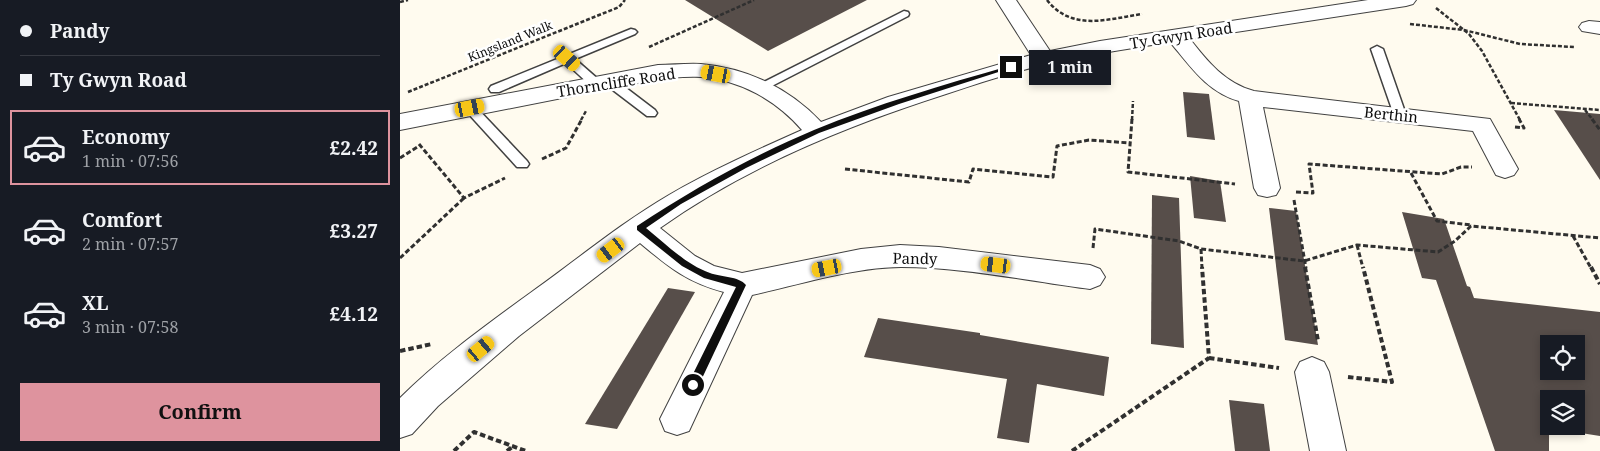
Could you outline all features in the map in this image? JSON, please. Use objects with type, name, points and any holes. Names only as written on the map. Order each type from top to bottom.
[{"type":"street","points":[[1006,0],[1044,58]]},
{"type":"street","name":"Ty Gwyn Road","points":[[400,422],[426,394],[508,327],[640,228],[678,202],[744,166],[817,132],[896,102],[978,76],[1044,58],[1100,47],[1406,0]]},
{"type":"street","name":"Berthin","points":[[1176,36],[1216,82],[1233,92],[1250,98],[1269,102],[1482,124]]},
{"type":"street","name":"Thorncliffe Road","points":[[400,122],[658,72],[702,71],[737,78],[762,86],[784,101],[810,123],[817,132]]},
{"type":"street","points":[[1250,98],[1267,188]]},
{"type":"street","points":[[1482,124],[1506,169]]},
{"type":"street","name":"Pandy","points":[[640,228],[685,264],[707,276],[742,285],[861,260],[900,256],[939,258],[1090,277]]},
{"type":"street","points":[[677,419],[742,285]]},
{"type":"street","points":[[1315,359],[1328,451]]},
{"type":"lane","points":[[762,86],[904,14]]},
{"type":"lane","points":[[494,88],[631,32]]},
{"type":"lane","points":[[1377,49],[1400,115]]},
{"type":"lane","points":[[567,58],[607,81],[651,113]]},
{"type":"lane","points":[[470,108],[522,164]]},
{"type":"path","points":[[400,2],[408,0]]},
{"type":"path","name":"Kingsland Walk","points":[[400,96],[619,7],[625,0]]},
{"type":"path","points":[[607,81],[651,45],[754,0]]},
{"type":"path","points":[[1047,0],[1053,11],[1064,18],[1084,21],[1149,13]]},
{"type":"path","points":[[1436,8],[1464,30],[1482,51],[1524,128],[1482,124]]},
{"type":"path","points":[[1407,24],[1464,30],[1520,44],[1579,47]]},
{"type":"path","points":[[1510,103],[1600,110]]},
{"type":"path","points":[[1585,109],[1600,130]]},
{"type":"path","points":[[845,169],[969,182],[973,169],[1053,177],[1057,146],[1088,140],[1130,143]]},
{"type":"path","points":[[400,158],[420,145]]},
{"type":"path","points":[[1410,173],[1437,221],[1600,238]]},
{"type":"path","points":[[1293,192],[1304,261],[1315,359]]},
{"type":"path","points":[[400,258],[464,198]]},
{"type":"path","points":[[1090,277],[1095,229],[1179,241],[1202,249],[1304,261],[1357,245],[1438,252],[1471,226]]},
{"type":"path","points":[[1573,235],[1600,284]]},
{"type":"path","points":[[1072,451],[1209,358],[1202,249]]},
{"type":"path","points":[[454,451],[474,432],[526,451]]},
{"type":"path","points":[[507,451],[512,447]]},
{"type":"building","points":[[685,0],[867,0],[768,51]]},
{"type":"building","points":[[1183,92],[1209,94],[1215,140],[1187,137]]},
{"type":"building","points":[[1554,110],[1600,114],[1600,180]]},
{"type":"building","points":[[1190,176],[1220,181],[1226,222],[1194,218]]},
{"type":"building","points":[[1152,195],[1179,198],[1184,348],[1151,344]]},
{"type":"building","points":[[1269,208],[1296,211],[1318,345],[1285,340]]},
{"type":"building","points":[[1402,212],[1444,219],[1467,286],[1470,287],[1474,298],[1600,312],[1600,436],[1585,434],[1585,390],[1540,390],[1540,435],[1549,435],[1549,451],[1495,451],[1436,280],[1422,278]]},
{"type":"building","points":[[668,288],[695,292],[617,429],[585,424]]},
{"type":"building","points":[[878,318],[980,333],[980,335],[1109,357],[1104,396],[1037,384],[1029,443],[997,438],[1007,379],[864,357]]},
{"type":"building","points":[[1229,400],[1264,404],[1270,451],[1235,451]]},
{"type":"route","points":[[693,385],[742,285],[707,276],[685,264],[640,228],[678,202],[744,166],[817,132],[896,102],[1011,67]]}]
